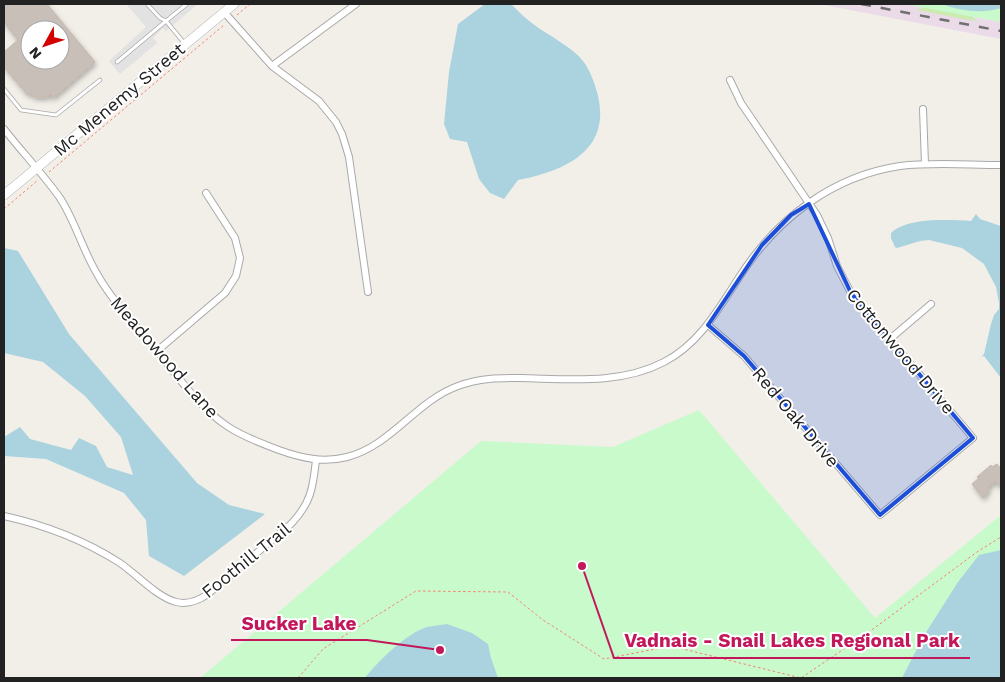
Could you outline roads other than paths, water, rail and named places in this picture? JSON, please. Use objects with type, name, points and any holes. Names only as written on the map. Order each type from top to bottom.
[{"type":"street","name":"Mc Menemy Street","points":[[4,195],[234,4]]},
{"type":"street","points":[[272,66],[356,4]]},
{"type":"street","points":[[224,12],[272,66],[319,101],[332,116],[342,134],[349,157],[368,292]]},
{"type":"street","name":"Cottonwood Drive","points":[[730,80],[741,103],[823,227],[836,266],[843,280],[860,304],[973,438]]},
{"type":"street","points":[[923,109],[924,164]]},
{"type":"street","name":"Meadowood Lane","points":[[4,129],[60,198],[86,254],[108,291],[204,406],[227,426],[255,441],[296,456],[316,460],[347,457],[373,446],[427,403],[456,387],[486,379],[597,379],[630,375],[647,370],[672,358],[697,337],[708,325],[762,245],[791,215],[829,190],[864,175],[901,166],[924,164],[1001,165]]},
{"type":"street","points":[[157,351],[225,294],[236,276],[240,258],[235,238],[206,193]]},
{"type":"street","points":[[890,339],[931,304]]},
{"type":"street","name":"Red Oak Drive","points":[[708,325],[744,356],[880,515],[973,438]]},
{"type":"street","name":"Foothill Trail","points":[[4,516],[42,525],[82,541],[119,563],[169,600],[194,602],[208,594],[302,513],[312,492],[316,460]]},
{"type":"lane","points":[[147,4],[160,18],[166,21],[185,44]]},
{"type":"lane","points":[[117,62],[186,4]]},
{"type":"lane","points":[[4,89],[21,110],[56,115],[100,80]]},
{"type":"water","points":[[485,4],[511,4],[533,24],[578,56],[586,65],[594,82],[600,115],[597,131],[591,144],[580,155],[552,171],[518,180],[504,199],[490,193],[479,179],[467,142],[450,139],[444,124],[449,72],[458,24]]},
{"type":"water","points":[[941,4],[1001,4],[1001,8],[971,11]]},
{"type":"water","points":[[976,214],[980,219],[1001,226],[1001,378],[984,356],[981,357],[984,354],[994,315],[999,309],[996,287],[984,264],[962,248],[929,240],[897,248],[891,238],[891,233],[908,224],[929,221],[971,221]]},
{"type":"water","points":[[4,248],[18,251],[69,334],[197,483],[229,505],[265,514],[184,576],[149,556],[146,520],[124,493],[46,459],[4,456],[4,437],[20,427],[30,439],[71,450],[79,438],[96,446],[107,467],[133,475],[121,437],[85,396],[43,362],[4,353]]},
{"type":"water","points":[[1001,550],[1001,678],[902,678],[923,637],[958,582],[979,555]]},
{"type":"water","points":[[447,624],[472,633],[488,644],[498,678],[365,678],[385,656],[411,635],[427,627]]},
{"type":"railway","points":[[861,4],[1001,31]]},
{"type":"place","name":"Vadnais - Snail Lakes Regional Park","points":[[582,566]]},
{"type":"place","name":"Sucker Lake","points":[[440,650]]}]
